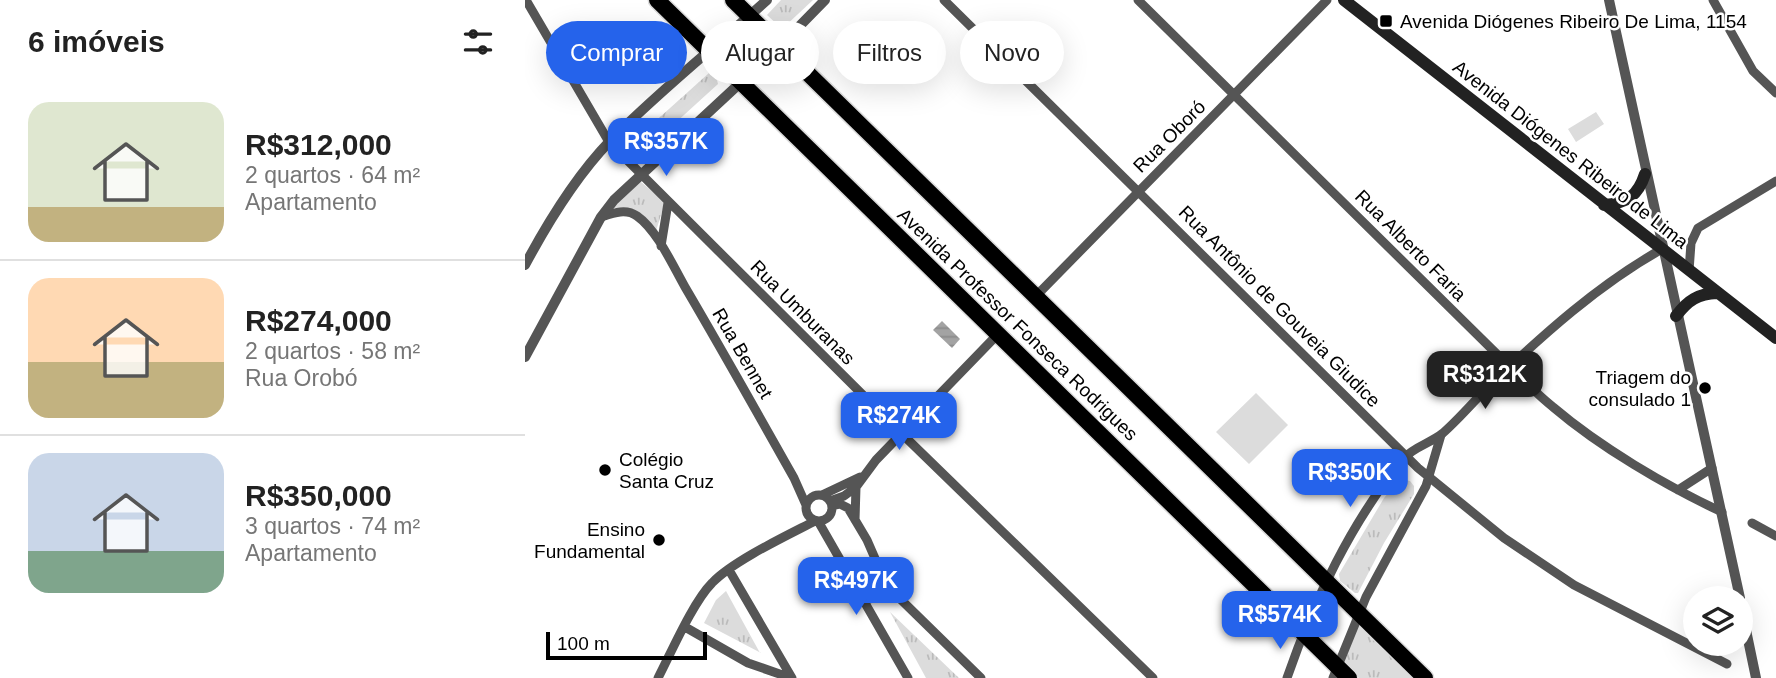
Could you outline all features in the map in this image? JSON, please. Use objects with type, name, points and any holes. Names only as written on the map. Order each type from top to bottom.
[{"type":"highway","name":"Avenida Professor Fonseca Rodrigues","points":[[657,0],[701,43]]},
{"type":"highway","name":"Avenida Professor Fonseca Rodrigues","points":[[733,0],[754,21]]},
{"type":"highway","name":"Avenida Professor Fonseca Rodrigues","points":[[743,84],[1302,633],[1334,672],[1349,678]]},
{"type":"highway","name":"Avenida Professor Fonseca Rodrigues","points":[[819,84],[1425,678]]},
{"type":"main road","name":"Avenida Diógenes Ribeiro de Lima","points":[[1343,0],[1776,338]]},
{"type":"main road","points":[[1604,205],[1629,200],[1636,194],[1645,174]]},
{"type":"main road","points":[[1676,316],[1690,300],[1717,293]]},
{"type":"street","points":[[526,0],[609,142]]},
{"type":"street","points":[[743,21],[767,0]]},
{"type":"street","points":[[804,21],[825,0]]},
{"type":"street","name":"Rua Antônio de Gouveia Giudice","points":[[944,0],[1429,476],[1504,538],[1574,585],[1727,664]]},
{"type":"street","name":"Rua Alberto Faria","points":[[1138,0],[1555,409],[1606,446],[1678,490],[1722,512]]},
{"type":"street","name":"Rua Oboró","points":[[1036,296],[1327,0]]},
{"type":"street","points":[[1609,0],[1661,249],[1737,586]]},
{"type":"street","points":[[1713,0],[1753,71],[1776,93]]},
{"type":"street","points":[[525,265],[544,229],[609,142],[701,58]]},
{"type":"street","points":[[525,357],[601,217],[614,200],[739,84]]},
{"type":"street","name":"Rua Umburanas","points":[[609,142],[901,433],[1153,678]]},
{"type":"street","points":[[1689,271],[1691,243],[1699,228],[1776,181]]},
{"type":"street","points":[[661,246],[668,203]]},
{"type":"street","name":"Rua Bennet","points":[[601,217],[630,212],[638,216],[661,246],[794,478],[810,518],[816,521]]},
{"type":"street","points":[[1287,678],[1302,633],[1327,582],[1366,510],[1406,455],[1441,435],[1530,347],[1591,295],[1661,249]]},
{"type":"street","points":[[658,678],[712,582],[790,533],[816,521],[826,503],[862,476],[998,334]]},
{"type":"street","points":[[1334,672],[1358,613],[1426,486],[1441,435]]},
{"type":"street","points":[[1678,490],[1712,468]]},
{"type":"street","points":[[790,533],[800,523],[806,508],[845,496],[856,487],[862,476]]},
{"type":"street","name":"Rua Bennet","points":[[794,478],[826,503],[840,504],[848,508],[855,522]]},
{"type":"street","points":[[856,487],[855,522],[867,540],[887,586],[981,678]]},
{"type":"street","points":[[826,503],[831,540]]},
{"type":"street","points":[[816,521],[831,540],[908,678]]},
{"type":"street","points":[[1752,523],[1776,537]]},
{"type":"street","points":[[729,570],[792,678]]},
{"type":"street","points":[[865,602],[887,586]]},
{"type":"street","points":[[685,627],[748,663],[792,678]]},
{"type":"street","points":[[1751,656],[1756,678]]},
{"type":"green space","points":[[781,0],[813,0],[791,21],[773,21],[767,15]]},
{"type":"green space","points":[[701,80],[701,84],[718,84],[639,156],[630,144]]},
{"type":"green space","points":[[1596,112],[1604,124],[1576,142],[1568,129]]},
{"type":"green space","points":[[641,182],[665,202],[656,231],[638,211],[611,208]]},
{"type":"green space","points":[[1256,393],[1288,425],[1249,464],[1216,432]]},
{"type":"green space","points":[[1400,479],[1410,481],[1414,486],[1414,494],[1358,593],[1355,593],[1340,581],[1339,574],[1384,498]]},
{"type":"green space","points":[[726,591],[760,652],[704,623],[716,600]]},
{"type":"green space","points":[[890,612],[959,678],[926,678]]},
{"type":"green space","points":[[1359,622],[1416,678],[1359,678],[1343,662]]},
{"type":"shaded area","points":[[942,321],[960,339],[952,348],[933,330]]},
{"type":"place","name":"Avenida Diógenes Ribeiro De Lima, 1154","points":[[1386,21]]},
{"type":"place","name":"Triagem do consulado 1","points":[[1705,388]]},
{"type":"place","name":"Colégio Santa Cruz","points":[[605,470]]},
{"type":"place","name":"Ensino Fundamental","points":[[659,540]]}]
